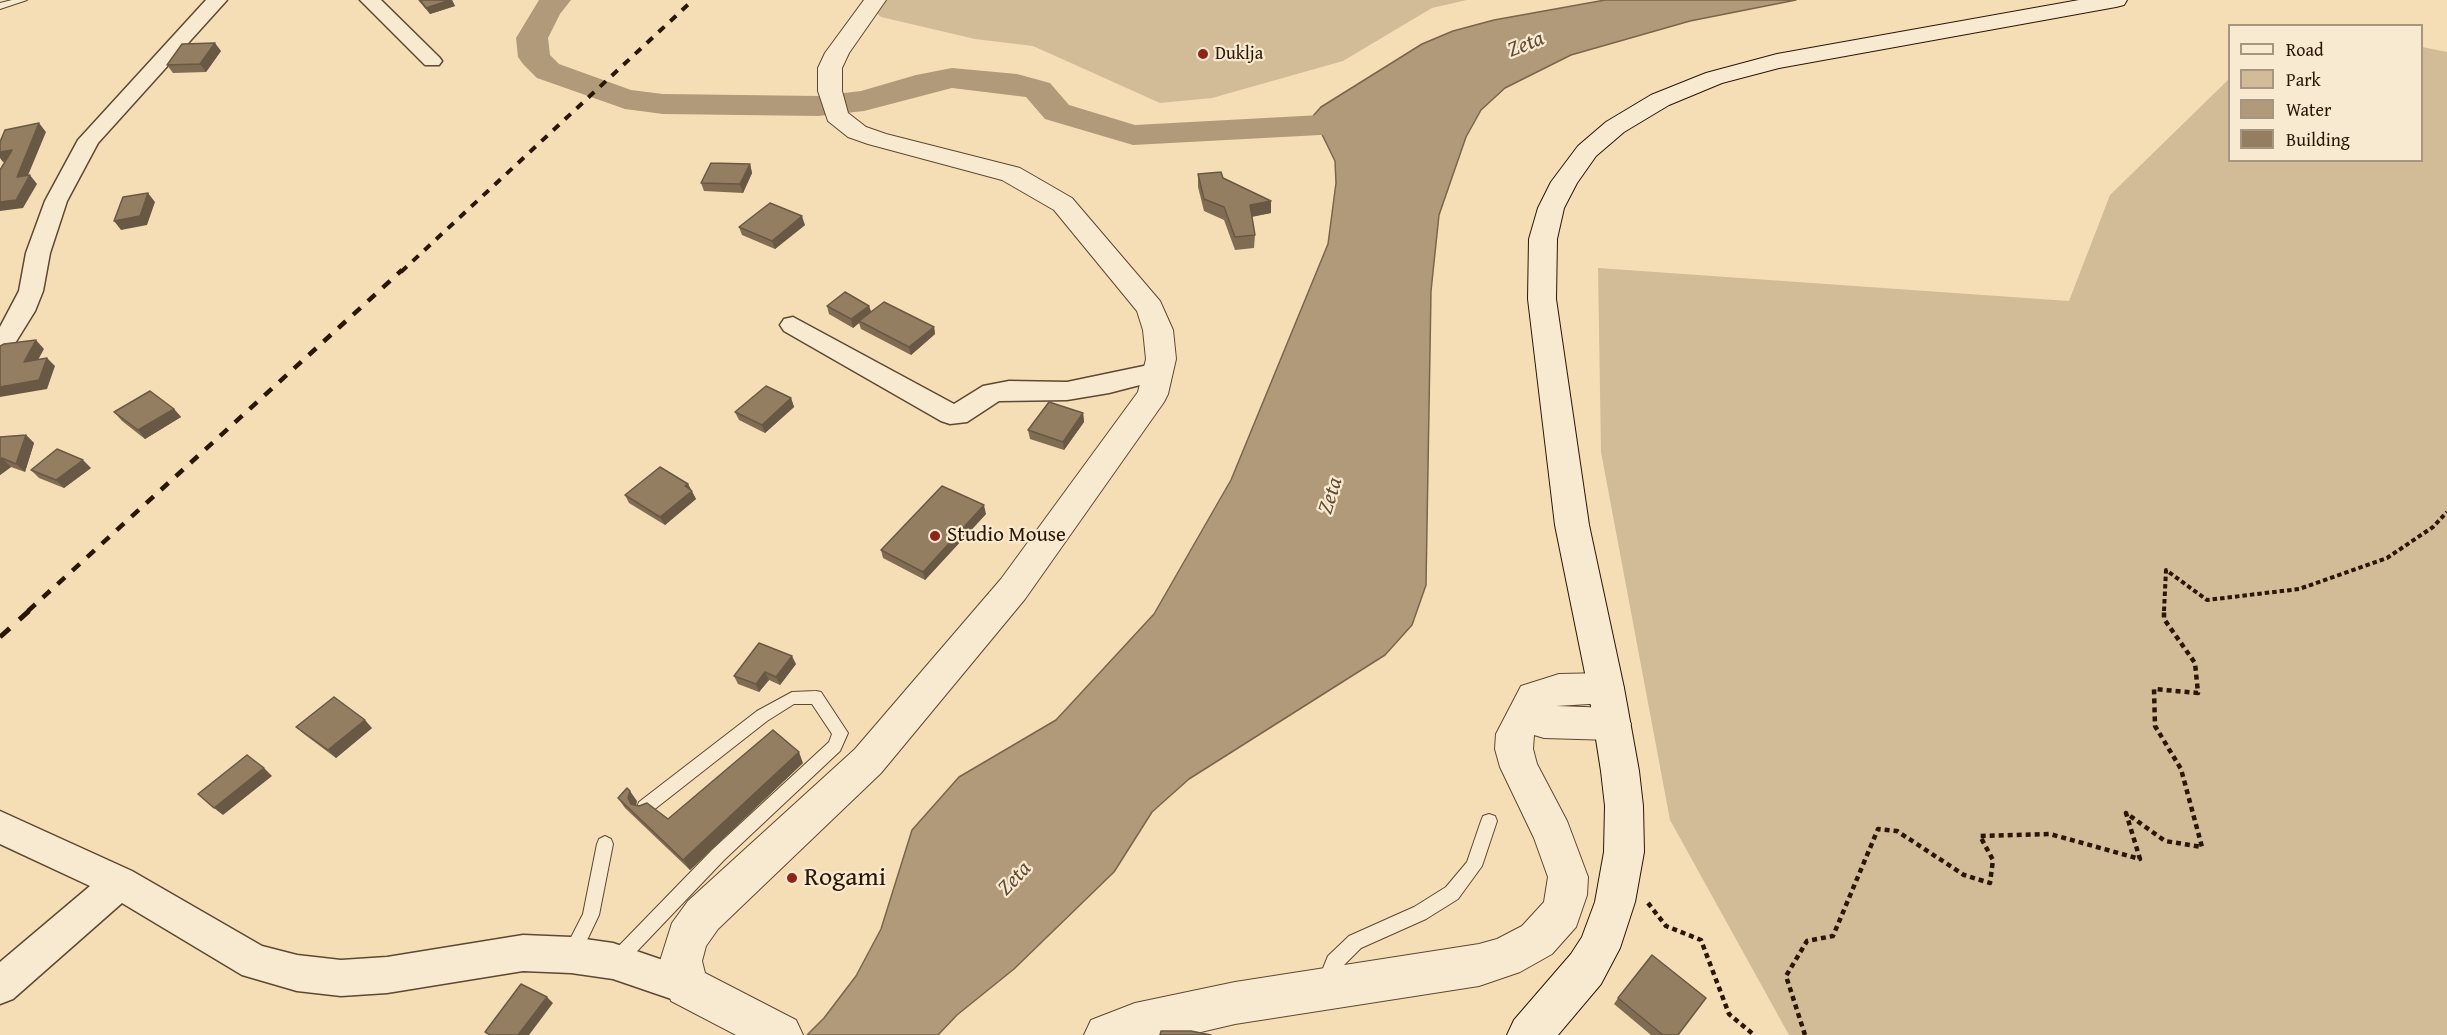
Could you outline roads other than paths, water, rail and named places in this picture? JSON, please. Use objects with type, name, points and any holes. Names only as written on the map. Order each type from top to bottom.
[{"type":"street","points":[[0,346],[23,311],[31,291],[38,253],[56,201],[89,140],[218,0]]},
{"type":"street","points":[[370,0],[432,61]]},
{"type":"street","points":[[686,986],[681,961],[687,937],[703,915],[868,761],[1014,589],[1128,433],[1153,394],[1161,359],[1158,330],[1150,308],[1063,204],[1011,174],[857,132],[833,104],[830,68],[837,53],[875,0]]},
{"type":"street","points":[[1530,1035],[1593,959],[1611,917],[1622,870],[1624,806],[1594,705],[1541,287],[1541,255],[1546,223],[1559,190],[1575,166],[1599,139],[1634,115],[1680,91],[1725,74],[1784,60],[2116,0]]},
{"type":"street","points":[[793,325],[950,414],[958,415],[992,393],[1009,390],[1066,391],[1109,384],[1158,372]]},
{"type":"street","points":[[1106,1035],[1135,1025],[1235,1003],[1479,965],[1517,952],[1537,940],[1556,921],[1567,895],[1567,870],[1515,758],[1515,734],[1528,714],[1544,722],[1594,705]]},
{"type":"street","points":[[0,827],[120,883],[255,962],[297,973],[341,978],[387,975],[523,953],[571,955],[616,962],[686,986],[781,1035]]},
{"type":"street","points":[[0,986],[120,883]]},
{"type":"lane","points":[[0,6],[22,0]]},
{"type":"lane","points":[[616,962],[717,855],[835,746],[840,733],[816,697],[792,698],[762,716],[645,807]]},
{"type":"lane","points":[[1324,988],[1334,962],[1355,942],[1420,914],[1452,893],[1474,866],[1489,822]]},
{"type":"lane","points":[[571,955],[591,915],[605,844]]},
{"type":"water","name":"Zeta","points":[[1605,0],[1796,0],[1690,21],[1571,55],[1505,88],[1481,110],[1466,137],[1439,215],[1431,291],[1426,585],[1412,625],[1385,655],[1189,779],[1152,812],[1114,872],[1014,969],[957,1015],[938,1035],[807,1035],[824,1018],[856,976],[881,929],[912,830],[959,777],[1056,720],[1154,614],[1231,480],[1328,244],[1336,183],[1335,161],[1313,116],[1321,107],[1422,44],[1453,31],[1494,20]]},
{"type":"waterway","points":[[556,0],[546,11],[532,38],[534,57],[548,71],[625,99],[663,104],[818,106],[864,101],[928,82],[952,78],[1017,84],[1038,90],[1057,112],[1133,135],[1376,122]]},
{"type":"railway","points":[[401,272],[693,0]]},
{"type":"railway","points":[[28,611],[402,270]]},
{"type":"railway","points":[[0,637],[30,610]]},
{"type":"place","name":"Duklja","points":[[1203,54]]},
{"type":"place","name":"Studio Mouse","points":[[935,536]]},
{"type":"place","name":"Rogami","points":[[792,878]]}]
